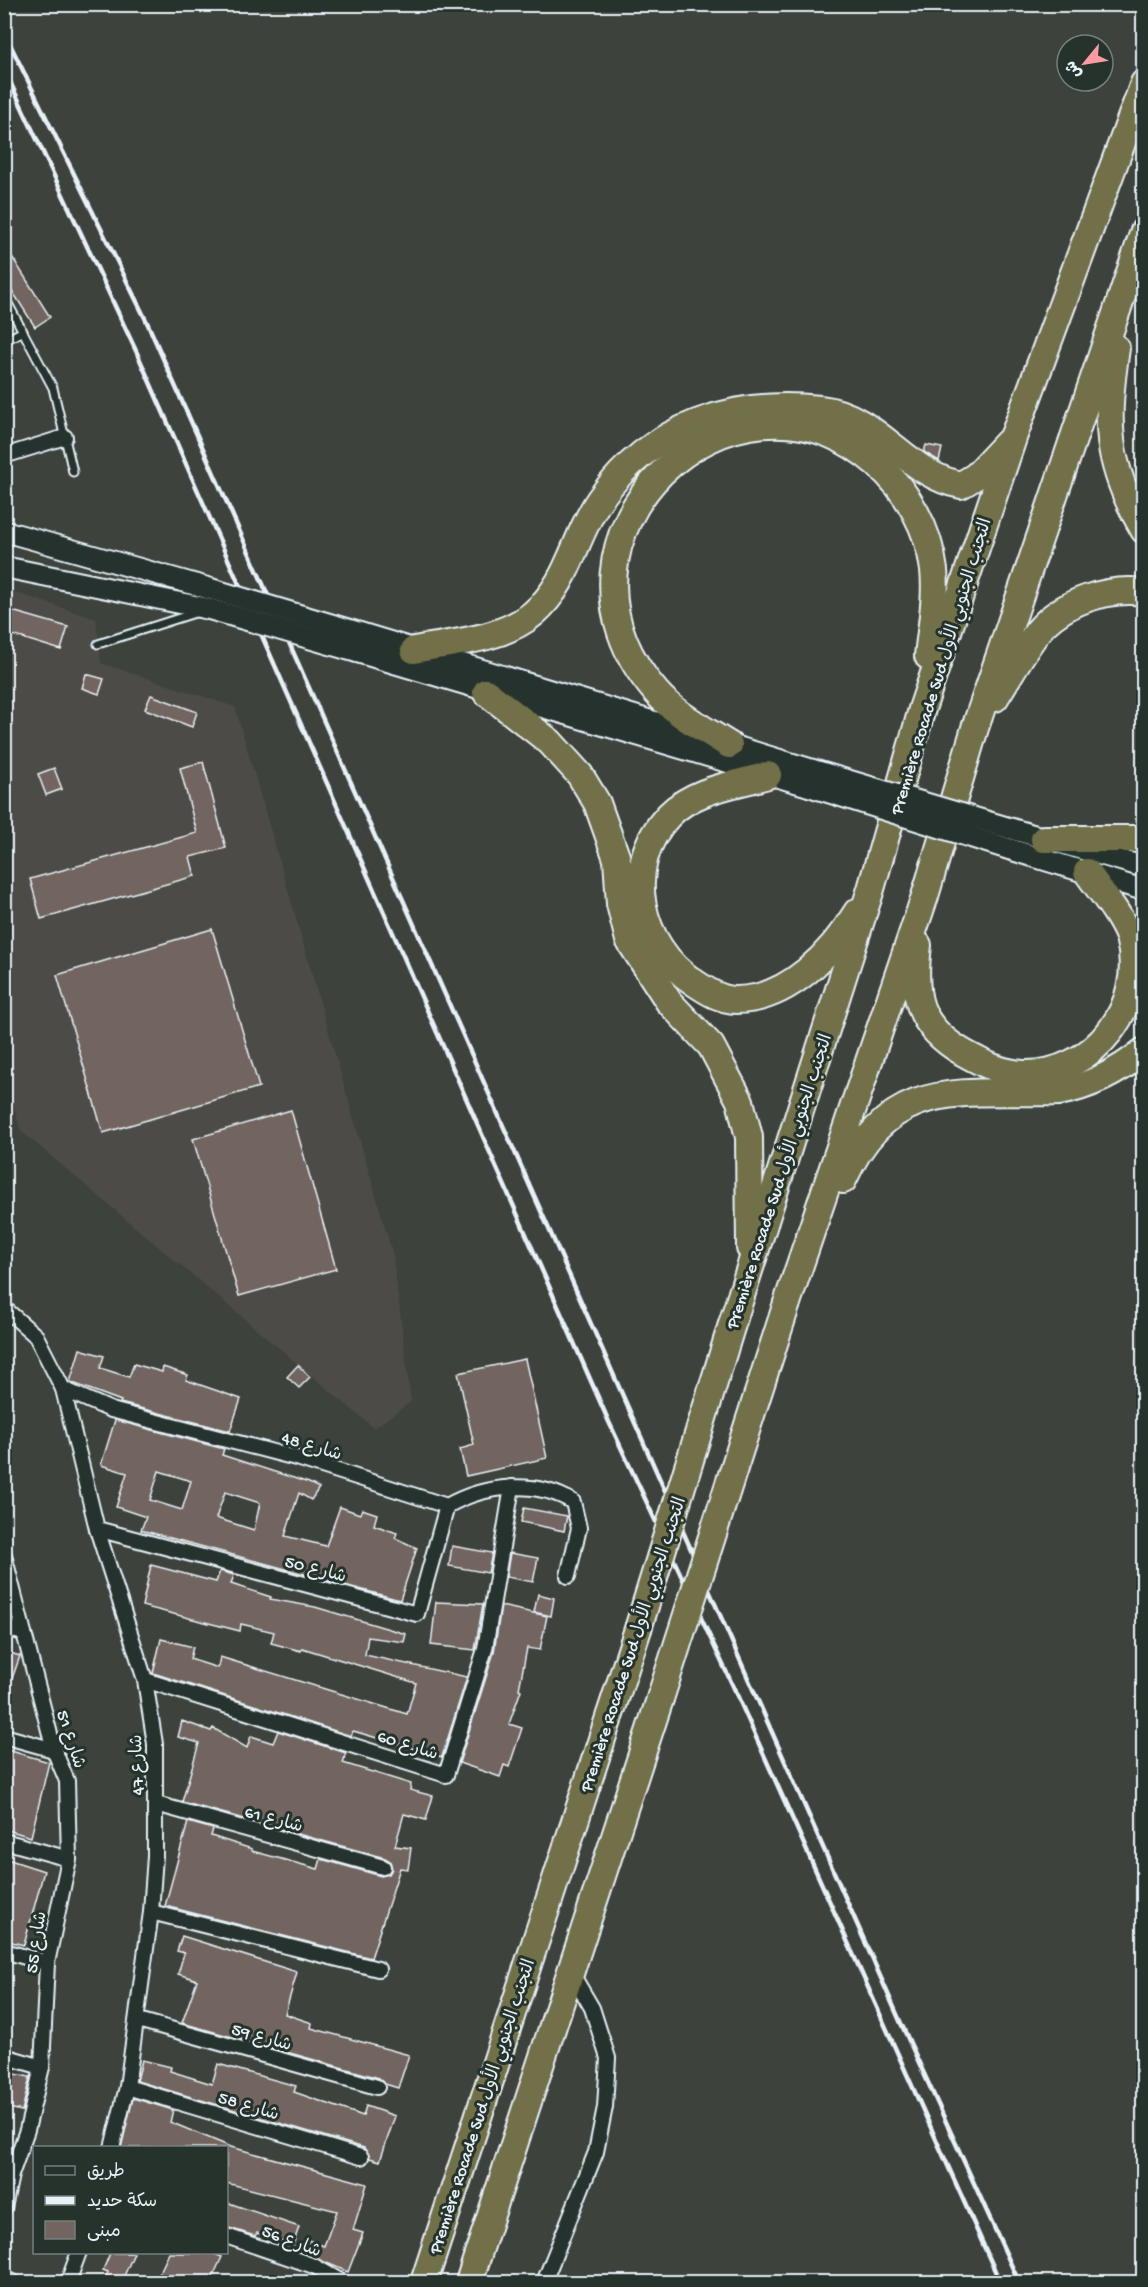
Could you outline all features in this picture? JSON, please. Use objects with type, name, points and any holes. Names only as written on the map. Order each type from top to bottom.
[{"type":"highway","name":"Première Rocade Sud التجنب الجنوبي الأول","points":[[423,2283],[638,1629],[732,1324],[871,889],[922,709],[1014,435],[1143,83]]},
{"type":"highway","points":[[469,2283],[572,1974],[787,1303],[925,896],[975,728],[1143,231]]},
{"type":"highway","points":[[1124,288],[1110,389],[1111,451],[1117,477],[1143,530]]},
{"type":"highway","points":[[414,650],[486,637],[514,626],[534,614],[565,576],[600,500],[631,465],[663,439],[701,420],[745,408],[781,405],[823,409],[856,418],[880,434],[928,474],[961,485],[988,463],[1014,435]]},
{"type":"highway","points":[[729,745],[680,714],[656,692],[640,669],[626,643],[617,617],[613,587],[614,559],[621,533],[633,506],[652,481],[677,459],[707,441],[740,429],[769,423],[806,427],[844,439],[885,471],[902,490],[914,510],[927,540],[934,587],[922,709]]},
{"type":"highway","points":[[975,728],[1038,631],[1049,621],[1089,598],[1123,591],[1143,592]]},
{"type":"highway","points":[[486,692],[550,742],[580,775],[597,803],[617,859],[620,904],[629,940],[669,1002],[711,1046],[740,1101],[748,1137],[752,1263]]},
{"type":"highway","points":[[768,775],[694,796],[670,814],[648,842],[640,873],[641,899],[651,934],[668,963],[713,995],[736,1000],[766,994],[811,968],[853,918],[871,889]]},
{"type":"highway","points":[[1044,839],[1143,839]]},
{"type":"highway","points":[[925,896],[915,979],[920,1006],[930,1026],[946,1042],[987,1066],[1012,1073],[1040,1073],[1069,1063],[1104,1042],[1120,1023],[1130,997],[1133,968],[1129,939],[1124,926],[1087,872]]},
{"type":"highway","points":[[787,1303],[855,1154],[868,1134],[885,1118],[904,1106],[936,1097],[1059,1092],[1077,1088],[1112,1074],[1143,1051]]},
{"type":"main road","points":[[4,531],[210,599],[359,642],[486,692],[768,775],[811,778],[1012,829],[1143,867]]},
{"type":"main road","points":[[4,567],[210,599]]},
{"type":"main road","points":[[359,642],[414,650],[729,745],[811,778],[1009,849],[1143,890]]},
{"type":"street","points":[[4,456],[65,437]]},
{"type":"street","points":[[4,1308],[36,1336],[63,1389]]},
{"type":"street","name":"شارع 48","points":[[63,1389],[111,1410],[300,1459],[447,1506]]},
{"type":"street","name":"شارع 47","points":[[63,1389],[97,1529],[145,1680],[155,1744],[156,1804],[151,1912],[138,2020],[127,2086],[112,2146]]},
{"type":"street","points":[[447,1506],[469,1493],[512,1487],[557,1492],[573,1502],[579,1527],[568,1576]]},
{"type":"street","name":"شارع 60","points":[[145,1680],[446,1775],[485,1649],[512,1487]]},
{"type":"street","name":"شارع 50","points":[[97,1529],[417,1614],[447,1506]]},
{"type":"street","name":"شارع 51","points":[[4,1555],[54,1750],[67,1781],[69,1859]]},
{"type":"street","points":[[4,1628],[24,1633]]},
{"type":"street","points":[[4,1736],[54,1750]]},
{"type":"street","name":"شارع 61","points":[[156,1804],[383,1867]]},
{"type":"street","points":[[4,1841],[69,1859]]},
{"type":"street","name":"شارع 55","points":[[8,2174],[27,2130],[42,2067],[47,1963],[69,1859]]},
{"type":"street","points":[[151,1912],[378,1969]]},
{"type":"street","points":[[4,1951],[47,1963]]},
{"type":"street","points":[[544,2283],[596,2152],[605,2107],[609,2058],[592,2008],[572,1974]]},
{"type":"street","name":"شارع 59","points":[[138,2020],[377,2087]]},
{"type":"street","points":[[4,2056],[42,2067]]},
{"type":"street","name":"شارع 58","points":[[127,2086],[361,2157]]},
{"type":"street","points":[[4,2208],[8,2174]]},
{"type":"street","name":"شارع 56","points":[[228,2237],[314,2266],[342,2283]]},
{"type":"street","points":[[68,2283],[79,2254]]},
{"type":"street","points":[[4,2278],[13,2283]]},
{"type":"lane","points":[[4,296],[53,388],[73,472]]},
{"type":"lane","points":[[4,341],[23,331]]},
{"type":"lane","points":[[98,644],[210,599]]},
{"type":"shaded area","points":[[4,589],[96,619],[101,663],[235,707],[393,1255],[411,1402],[374,1428],[21,1131],[4,1075]]},
{"type":"building","points":[[4,244],[50,317],[35,327],[4,278]]},
{"type":"building","points":[[926,445],[942,448],[939,461],[924,452]]},
{"type":"building","points":[[12,611],[68,627],[61,650],[6,633]]},
{"type":"building","points":[[86,674],[104,679],[99,694],[82,688]]},
{"type":"building","points":[[151,695],[197,712],[192,727],[145,709]]},
{"type":"building","points":[[203,762],[226,848],[190,857],[195,876],[41,919],[30,879],[197,833],[180,768]]},
{"type":"building","points":[[54,768],[62,789],[46,795],[38,774]]},
{"type":"building","points":[[212,929],[259,1087],[103,1133],[57,975]]},
{"type":"building","points":[[291,1110],[336,1269],[239,1296],[193,1139]]},
{"type":"building","points":[[80,1349],[104,1356],[100,1368],[129,1377],[134,1364],[162,1372],[163,1367],[188,1375],[186,1380],[241,1399],[230,1431],[120,1403],[121,1401],[70,1382]]},
{"type":"building","points":[[525,1359],[547,1458],[466,1476],[460,1449],[474,1445],[458,1373]]},
{"type":"building","points":[[298,1365],[310,1377],[299,1388],[287,1377]]},
{"type":"building","points":[[115,1420],[224,1449],[222,1455],[309,1483],[319,1488],[311,1500],[299,1493],[285,1536],[326,1546],[340,1507],[360,1514],[362,1509],[377,1514],[374,1525],[397,1533],[395,1538],[417,1548],[400,1600],[141,1530],[146,1517],[116,1507],[127,1473],[101,1465]],"holes":[[[159,1471],[191,1481],[182,1510],[150,1500]],[[225,1492],[260,1503],[254,1530],[216,1518]]]},
{"type":"building","points":[[524,1508],[567,1516],[564,1531],[521,1522]]},
{"type":"building","points":[[452,1546],[492,1553],[488,1573],[449,1566]]},
{"type":"building","points":[[510,1553],[538,1558],[533,1582],[506,1577]]},
{"type":"building","points":[[151,1565],[216,1582],[220,1571],[234,1575],[231,1584],[271,1597],[270,1599],[315,1607],[406,1634],[404,1642],[368,1637],[365,1655],[467,1677],[442,1757],[353,1731],[351,1736],[153,1673],[161,1639],[193,1647],[190,1659],[218,1668],[220,1657],[407,1714],[416,1683],[302,1648],[301,1651],[271,1643],[274,1632],[241,1624],[240,1631],[142,1606]]},
{"type":"building","points":[[538,1594],[554,1598],[551,1616],[534,1612]]},
{"type":"building","points":[[436,1602],[483,1604],[475,1650],[431,1645]]},
{"type":"building","points":[[501,1606],[547,1616],[540,1650],[527,1648],[519,1689],[521,1690],[509,1724],[522,1728],[509,1767],[504,1765],[500,1777],[459,1763],[494,1652]]},
{"type":"building","points":[[4,1651],[20,1656],[7,1693],[4,1693]]},
{"type":"building","points":[[182,1721],[211,1731],[213,1728],[247,1748],[251,1736],[273,1743],[278,1731],[346,1753],[343,1763],[411,1784],[410,1790],[433,1796],[426,1820],[404,1814],[395,1846],[411,1848],[408,1869],[400,1868],[371,1958],[165,1906],[188,1822],[213,1829],[211,1836],[252,1849],[252,1851],[318,1869],[321,1859],[381,1876],[389,1874],[392,1869],[390,1861],[385,1858],[182,1802],[199,1743],[178,1737]]},
{"type":"building","points":[[4,1749],[49,1762],[31,1837],[4,1829]]},
{"type":"building","points":[[4,1858],[44,1871],[24,1945],[4,1940]]},
{"type":"building","points":[[182,1936],[297,1972],[285,2014],[312,2023],[311,2028],[409,2055],[398,2088],[385,2084],[379,2078],[182,2023],[197,1980],[178,1974],[184,1953],[177,1951]]},
{"type":"building","points":[[142,2060],[171,2067],[170,2071],[212,2084],[218,2064],[296,2086],[294,2092],[363,2116],[366,2106],[395,2116],[380,2161],[370,2158],[364,2148],[137,2081]]},
{"type":"building","points":[[4,2072],[30,2077],[22,2111],[4,2107]]},
{"type":"building","points":[[133,2098],[173,2110],[170,2122],[231,2147],[367,2184],[353,2230],[363,2233],[348,2272],[303,2253],[308,2240],[324,2246],[337,2211],[228,2184],[228,2146],[121,2146]]},
{"type":"building","points":[[228,2203],[299,2227],[293,2245],[257,2233],[255,2236],[228,2228]]},
{"type":"building","points":[[110,2254],[134,2254],[121,2283],[104,2283],[108,2272],[103,2270]]},
{"type":"building","points":[[169,2254],[214,2254],[222,2257],[210,2283],[155,2283]]},
{"type":"railway","points":[[4,32],[146,320],[900,2021],[1019,2282]]},
{"type":"railway","points":[[4,69],[137,353],[609,1422],[733,1686],[1000,2282]]}]
